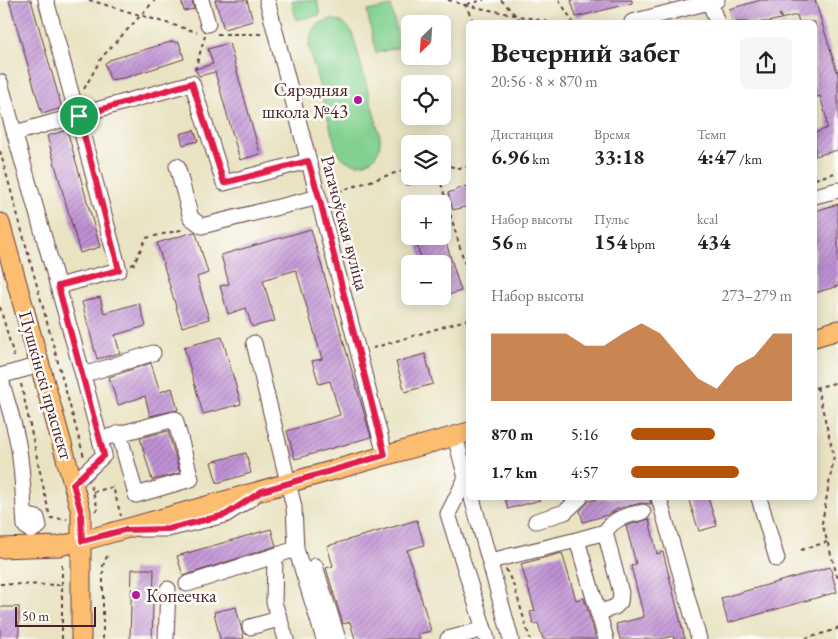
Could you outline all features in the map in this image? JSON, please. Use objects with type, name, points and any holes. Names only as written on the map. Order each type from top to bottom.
[{"type":"main road","name":"Пушкінскі праспект","points":[[0,223],[81,512],[82,639]]},
{"type":"main road","points":[[817,336],[838,330]]},
{"type":"main road","points":[[0,548],[59,546],[82,541],[462,434]]},
{"type":"street","points":[[46,0],[119,270],[58,286]]},
{"type":"street","points":[[201,0],[207,29]]},
{"type":"street","name":"Рагачоўская вуліца","points":[[267,0],[385,455]]},
{"type":"street","points":[[640,20],[713,1],[716,20]]},
{"type":"street","points":[[0,82],[84,374],[104,455],[73,484]]},
{"type":"street","points":[[15,133],[77,110],[192,83],[224,183],[308,161]]},
{"type":"street","points":[[177,166],[191,218],[202,226],[319,197]]},
{"type":"street","points":[[817,195],[838,190]]},
{"type":"street","points":[[254,342],[294,506],[297,556],[324,639]]},
{"type":"street","points":[[84,374],[153,353]]},
{"type":"street","points":[[24,515],[23,481],[18,443],[0,376],[40,365]]},
{"type":"street","points":[[100,439],[119,433],[175,420],[191,479],[136,495],[119,433]]},
{"type":"street","points":[[462,434],[466,472]]},
{"type":"street","points":[[448,639],[485,634],[448,514],[466,484]]},
{"type":"street","points":[[473,500],[511,639]]},
{"type":"street","points":[[536,521],[565,512],[578,500]]},
{"type":"street","points":[[660,500],[699,639]]},
{"type":"street","points":[[760,500],[777,559]]},
{"type":"street","points":[[490,561],[605,532],[612,522],[625,516],[643,512]]},
{"type":"street","points":[[598,613],[615,607],[620,602],[621,593],[605,532]]},
{"type":"street","points":[[576,540],[606,639]]},
{"type":"street","points":[[187,584],[296,549]]},
{"type":"street","points":[[275,557],[274,602],[286,639]]},
{"type":"street","points":[[315,566],[338,639]]},
{"type":"street","points":[[166,639],[168,589]]},
{"type":"street","points":[[250,627],[279,619]]},
{"type":"path","points":[[89,0],[142,15],[207,29],[275,34]]},
{"type":"path","points":[[77,110],[102,57],[155,0]]},
{"type":"path","points":[[448,0],[540,20]]},
{"type":"path","points":[[465,5],[484,0]]},
{"type":"path","points":[[501,0],[520,20]]},
{"type":"path","points":[[559,0],[572,20]]},
{"type":"path","points":[[465,5],[473,20]]},
{"type":"path","points":[[780,14],[782,20]]},
{"type":"path","points":[[192,83],[207,29]]},
{"type":"path","points":[[0,151],[96,502]]},
{"type":"path","points":[[451,166],[466,167]]},
{"type":"path","points":[[319,197],[401,171]]},
{"type":"path","points":[[817,178],[838,172]]},
{"type":"path","points":[[442,185],[466,268]]},
{"type":"path","points":[[119,270],[134,264],[146,238],[202,226]]},
{"type":"path","points":[[0,306],[18,371],[51,519],[70,519]]},
{"type":"path","points":[[373,348],[466,321]]},
{"type":"path","points":[[817,388],[838,382]]},
{"type":"path","points":[[817,392],[834,456],[822,523],[838,580]]},
{"type":"path","points":[[801,550],[827,542]]},
{"type":"path","points":[[102,639],[103,566],[107,556]]},
{"type":"path","points":[[62,565],[62,639]]},
{"type":"path","points":[[0,584],[62,585]]},
{"type":"path","points":[[805,639],[837,629],[838,623]]},
{"type":"green space","points":[[292,0],[317,0],[320,15],[296,20]]},
{"type":"green space","points":[[391,6],[400,47],[376,53],[367,11]]},
{"type":"green space","points":[[333,19],[344,23],[352,31],[380,136],[380,146],[377,153],[366,163],[351,163],[337,152],[309,48],[310,37],[315,28],[322,22]]},
{"type":"building","points":[[9,0],[31,0],[62,108],[42,114]]},
{"type":"building","points":[[181,0],[192,0],[194,9],[184,11]]},
{"type":"building","points":[[215,0],[247,0],[253,21],[224,29]]},
{"type":"building","points":[[571,0],[632,0],[632,3],[576,17]]},
{"type":"building","points":[[761,0],[815,0],[838,75],[838,150],[817,155],[817,132],[827,128],[827,120],[820,96],[817,97],[817,20],[798,20],[797,15],[776,20],[732,20],[729,9]]},
{"type":"building","points":[[174,41],[175,43],[179,42],[184,59],[124,78],[110,80],[105,63],[109,60]]},
{"type":"building","points":[[229,43],[260,154],[240,160],[215,72],[199,76],[195,69],[213,64],[208,49]]},
{"type":"building","points":[[67,130],[100,247],[80,253],[47,136]]},
{"type":"building","points":[[194,130],[198,141],[183,145],[180,134]]},
{"type":"building","points":[[466,186],[466,207],[453,210],[451,195],[448,193]]},
{"type":"building","points":[[838,204],[838,286],[817,292],[817,210]]},
{"type":"building","points":[[311,229],[371,437],[295,459],[287,431],[340,415],[330,381],[319,384],[312,361],[322,359],[296,270],[263,280],[275,321],[252,327],[246,308],[228,314],[220,286],[229,284],[221,255]]},
{"type":"building","points":[[196,233],[208,273],[197,277],[209,319],[182,327],[157,243]]},
{"type":"building","points":[[417,245],[447,245],[450,255],[420,255]]},
{"type":"building","points":[[451,259],[461,291],[451,294]]},
{"type":"building","points":[[100,297],[104,313],[139,303],[146,326],[115,335],[120,353],[97,359],[82,302]]},
{"type":"building","points":[[222,337],[241,404],[203,414],[184,347]]},
{"type":"building","points":[[425,354],[433,384],[405,392],[396,362]]},
{"type":"building","points":[[151,363],[160,392],[172,388],[178,410],[150,416],[145,396],[118,405],[109,377]]},
{"type":"building","points":[[168,431],[180,473],[152,480],[140,438]]},
{"type":"building","points":[[246,453],[251,473],[217,483],[211,462]]},
{"type":"building","points":[[506,500],[540,500],[508,509]]},
{"type":"building","points":[[650,500],[651,504],[641,503],[617,509],[607,515],[583,522],[580,511],[589,501]]},
{"type":"building","points":[[689,500],[709,500],[717,526],[699,531]]},
{"type":"building","points":[[649,519],[657,554],[663,552],[685,639],[674,639],[673,636],[661,639],[620,639],[616,624],[644,617],[631,566],[636,564],[626,526]]},
{"type":"building","points":[[417,520],[424,545],[407,550],[431,631],[418,634],[420,639],[355,639],[350,622],[343,624],[326,568],[333,566],[327,546]]},
{"type":"building","points":[[271,529],[276,546],[183,576],[177,556]]},
{"type":"building","points":[[562,553],[576,600],[584,598],[596,639],[543,639],[538,623],[533,624],[530,612],[535,611],[521,564]]},
{"type":"building","points":[[830,567],[837,592],[728,623],[721,598]]},
{"type":"building","points":[[132,569],[154,569],[152,639],[130,639]]},
{"type":"building","points":[[0,607],[19,607],[19,639],[0,639]]},
{"type":"building","points":[[236,607],[244,639],[220,639],[214,612]]},
{"type":"place","name":"Сярэдняя школа №43","points":[[358,100]]},
{"type":"place","name":"Копеечка","points":[[136,595]]},
{"type":"route","points":[[192,83],[224,183],[308,161],[319,197],[385,455],[262,491],[225,515],[168,529],[124,530],[82,541],[81,512],[73,484],[104,455],[84,374],[58,286],[119,270],[79,116],[192,83]]}]
